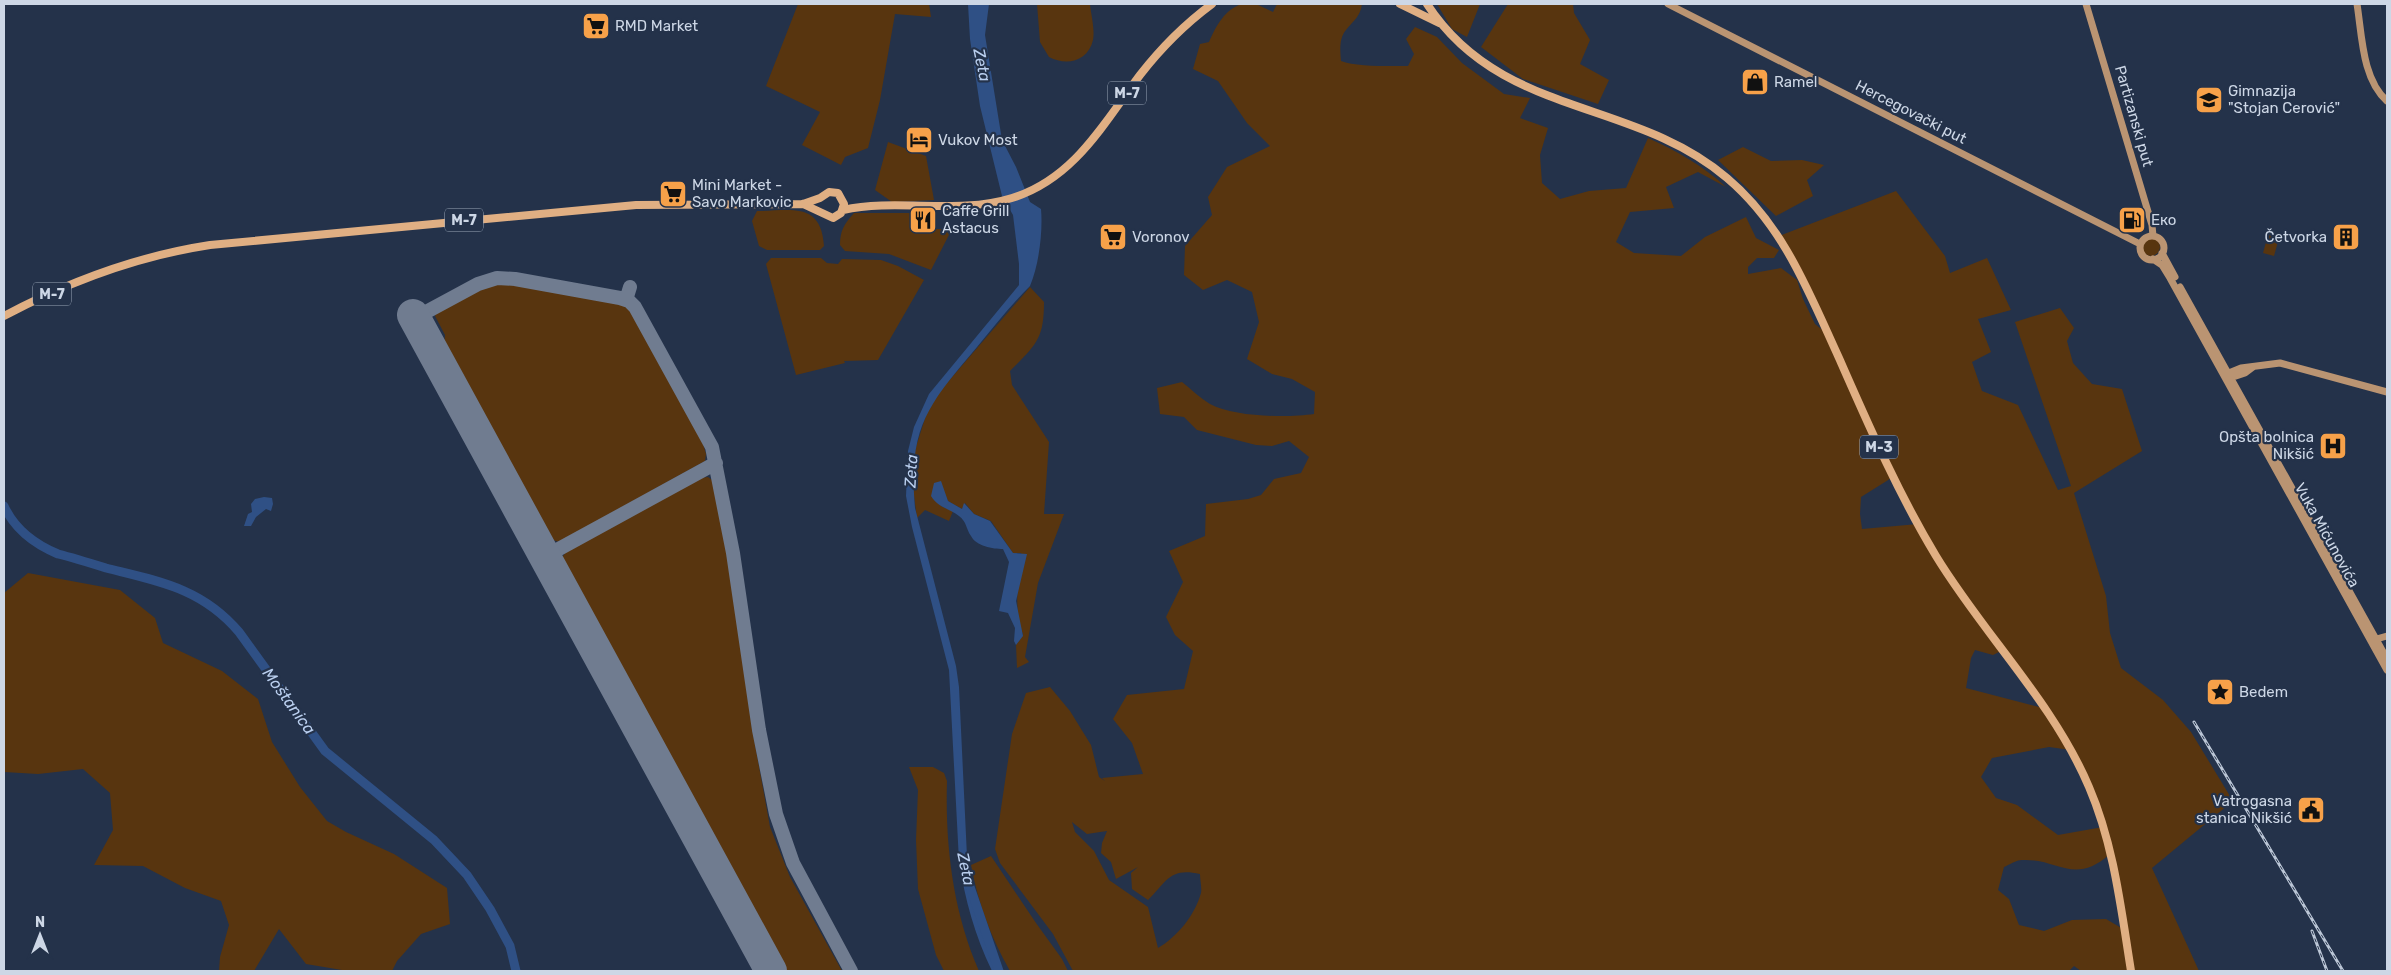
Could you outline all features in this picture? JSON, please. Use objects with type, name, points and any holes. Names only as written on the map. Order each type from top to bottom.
[{"type":"main road","name":"M-7","points":[[4,316],[62,289],[107,271],[168,254],[210,245],[637,204],[803,204],[820,198],[829,192],[838,193],[843,200],[865,205],[963,206],[994,203],[1020,195],[1045,183],[1080,156],[1167,43],[1212,4]]},
{"type":"main road","points":[[1400,4],[1443,25]]},
{"type":"main road","name":"M-3","points":[[1427,4],[1443,25],[1477,57],[1522,86],[1652,134],[1697,155],[1741,190],[1774,229],[1800,273],[1879,448],[1917,523],[1958,589],[2050,716],[2080,766],[2095,800],[2107,841],[2131,971]]},
{"type":"main road","name":"Hercegovački put","points":[[1668,4],[2140,244]]},
{"type":"main road","name":"Partizanski put","points":[[2086,4],[2152,225],[2153,236]]},
{"type":"main road","points":[[2357,4],[2369,76],[2387,102]]},
{"type":"main road","points":[[819,210],[820,198]]},
{"type":"main road","points":[[843,200],[843,210]]},
{"type":"main road","name":"M-7","points":[[803,204],[833,218],[839,216],[843,210],[865,205]]},
{"type":"main road","points":[[2153,236],[2160,239],[2163,243],[2162,253],[2154,259],[2144,256],[2140,249],[2140,244],[2145,238],[2153,236]]},
{"type":"main road","name":"Vuka Mićunovića","points":[[2162,253],[2226,377],[2236,388],[2373,640],[2387,670]]},
{"type":"main road","name":"Vuka Mićunovića","points":[[2154,259],[2162,265],[2170,278],[2373,640],[2387,659]]},
{"type":"main road","points":[[2226,377],[2253,366],[2280,363],[2387,392]]},
{"type":"main road","points":[[2236,388],[2239,379],[2253,366]]},
{"type":"main road","points":[[2226,377],[2245,373]]},
{"type":"main road","points":[[2373,640],[2387,636]]},
{"type":"shaded area","points":[[798,4],[929,4],[931,17],[895,14],[880,100],[868,148],[845,157],[841,165],[802,145],[820,112],[766,86]]},
{"type":"shaded area","points":[[1037,4],[1090,4],[1093,40],[1086,53],[1076,60],[1069,61],[1056,60],[1049,57],[1040,42]]},
{"type":"shaded area","points":[[1256,4],[1273,12],[1277,4],[1362,4],[1358,15],[1342,37],[1340,45],[1341,61],[1347,63],[1373,66],[1408,66],[1414,54],[1406,39],[1415,27],[1437,37],[1462,63],[1504,94],[1530,98],[1520,118],[1548,128],[1540,155],[1542,183],[1560,199],[1589,191],[1626,188],[1648,138],[1679,153],[1708,172],[1726,187],[1698,172],[1666,187],[1674,208],[1630,212],[1616,242],[1634,253],[1681,256],[1705,237],[1746,217],[1756,238],[1779,250],[1774,258],[1757,258],[1748,267],[1748,274],[1781,268],[1797,280],[1803,299],[1815,324],[1826,333],[1779,236],[1896,191],[1945,256],[1950,273],[1987,258],[2011,310],[1978,319],[1991,352],[1972,362],[1982,391],[2018,405],[2058,490],[2071,486],[2015,322],[2060,308],[2074,328],[2067,341],[2073,363],[2092,384],[2122,389],[2142,451],[2074,493],[2106,596],[2110,633],[2121,668],[2163,700],[2191,732],[2233,801],[2152,868],[2199,971],[2081,971],[2074,966],[2069,971],[1073,971],[1053,934],[1000,863],[995,849],[1012,734],[1026,693],[1050,687],[1070,711],[1091,745],[1099,777],[1105,781],[1102,778],[1143,774],[1132,743],[1113,719],[1127,695],[1184,689],[1193,651],[1175,635],[1166,617],[1183,582],[1169,551],[1205,536],[1206,504],[1248,499],[1261,495],[1274,479],[1301,473],[1309,457],[1289,441],[1272,446],[1256,445],[1197,430],[1184,417],[1160,414],[1157,388],[1182,382],[1210,404],[1233,412],[1276,416],[1314,414],[1315,392],[1292,379],[1272,374],[1247,359],[1259,322],[1252,292],[1227,280],[1203,290],[1184,275],[1185,246],[1212,215],[1208,197],[1227,167],[1270,146],[1247,123],[1218,81],[1193,69],[1200,44],[1209,42],[1222,19],[1236,6]],"holes":[[[1893,477],[1918,524],[1862,529],[1860,514],[1861,497]],[[1975,650],[1993,655],[2003,650],[2043,708],[1966,688],[1971,658]],[[2049,747],[2071,750],[2103,827],[2058,835],[2017,805],[1996,798],[1981,777],[1992,758]],[[1072,822],[1087,834],[1107,831],[1102,843],[1101,853],[1111,862],[1116,879],[1138,867],[1131,873],[1132,889],[1148,900],[1175,874],[1182,872],[1200,874],[1201,891],[1198,901],[1190,917],[1172,938],[1158,948],[1148,907],[1109,880],[1094,851],[1075,832]],[[2110,854],[2123,929],[2106,919],[2072,920],[2044,931],[2019,925],[2009,899],[1998,890],[2004,867],[2020,860],[2035,860],[2066,868],[2086,868]]]},
{"type":"shaded area","points":[[1437,4],[1480,4],[1467,37],[1452,29]]},
{"type":"shaded area","points":[[1508,4],[1573,4],[1574,13],[1590,40],[1580,64],[1609,80],[1598,104],[1523,79],[1481,47]]},
{"type":"shaded area","points":[[888,142],[926,156],[934,200],[892,202],[875,190]]},
{"type":"shaded area","points":[[1743,147],[1771,161],[1802,160],[1824,165],[1807,180],[1813,196],[1776,216],[1718,160]]},
{"type":"shaded area","points":[[792,210],[810,215],[817,222],[822,232],[824,246],[820,250],[767,250],[759,246],[752,221],[757,211]]},
{"type":"shaded area","points":[[854,213],[910,213],[915,229],[952,229],[931,270],[889,254],[845,251],[840,245],[841,236],[845,224]]},
{"type":"shaded area","points":[[2268,235],[2279,238],[2274,256],[2263,253]]},
{"type":"shaded area","points":[[2151,238],[2157,241],[2160,247],[2157,253],[2151,256],[2145,253],[2142,247],[2145,241]]},
{"type":"shaded area","points":[[771,258],[821,258],[827,263],[838,264],[842,259],[881,260],[898,266],[924,280],[878,360],[844,361],[845,363],[796,375],[766,264]]},
{"type":"shaded area","points":[[504,283],[618,302],[628,307],[702,440],[706,454],[705,461],[559,542],[550,539],[444,345],[445,335],[435,316],[437,311],[483,288]]},
{"type":"shaded area","points":[[1030,287],[1044,302],[1044,315],[1037,341],[1010,371],[1012,385],[1049,442],[1044,514],[1064,514],[1038,583],[1025,657],[1029,662],[1017,668],[1016,645],[1023,635],[1017,608],[1019,580],[1025,562],[1021,553],[1013,553],[991,521],[974,514],[965,503],[962,509],[948,501],[940,482],[941,506],[953,511],[949,521],[925,510],[917,518],[912,481],[915,450],[927,412],[940,391]]},
{"type":"shaded area","points":[[708,477],[712,480],[716,490],[728,555],[752,728],[770,827],[790,877],[842,971],[783,971],[563,565],[563,556],[567,551],[700,478]]},
{"type":"shaded area","points":[[28,573],[120,590],[155,618],[163,643],[222,671],[258,699],[272,742],[300,787],[327,821],[394,854],[447,888],[450,924],[421,934],[397,961],[392,971],[348,971],[306,964],[279,929],[254,971],[219,971],[220,957],[229,925],[221,901],[185,888],[143,866],[94,865],[113,830],[110,793],[83,769],[38,774],[4,772],[4,593]]},
{"type":"shaded area","points":[[909,767],[933,767],[944,773],[947,781],[947,829],[952,878],[963,925],[979,971],[944,971],[936,955],[918,889],[916,840],[918,790]]},
{"type":"shaded area","points":[[991,856],[1062,959],[1068,971],[1010,971],[986,920],[977,893],[971,865]]},
{"type":"water","points":[[968,4],[989,4],[985,35],[1002,140],[1016,167],[1030,202],[1041,209],[1040,248],[1030,286],[960,367],[934,402],[925,419],[919,437],[915,457],[914,480],[915,508],[956,666],[959,687],[968,878],[984,935],[1000,971],[992,971],[981,945],[971,918],[961,875],[949,670],[912,527],[906,496],[908,451],[914,427],[929,394],[1019,285],[1019,264],[1013,215],[1002,196],[980,106],[970,39]]},
{"type":"water","points":[[941,481],[948,501],[962,509],[964,503],[974,514],[990,521],[1013,553],[1027,554],[1016,601],[1023,636],[1016,645],[1014,641],[1015,628],[1008,613],[999,611],[1009,562],[1003,549],[981,545],[973,539],[962,518],[934,500],[931,496],[934,483]]},
{"type":"water","points":[[272,498],[271,511],[266,509],[256,517],[251,526],[244,526],[248,514],[252,512],[251,504],[255,499]]},
{"type":"waterway","name":"Moštanica","points":[[4,506],[8,515],[26,535],[49,550],[178,588],[210,605],[225,617],[239,632],[325,751],[434,840],[467,875],[490,909],[510,946],[516,971]]},
{"type":"waterway","name":"Zeta","points":[[969,884],[999,971]]},
{"type":"taxiway","points":[[415,318],[478,284],[497,278],[515,279],[620,298],[629,301],[635,307],[712,447],[733,553],[759,730],[776,814],[793,863],[851,971]]},
{"type":"taxiway","points":[[626,300],[630,287]]},
{"type":"taxiway","points":[[546,556],[716,463]]},
{"type":"runway","points":[[413,315],[771,971]]},
{"type":"railway","points":[[2194,722],[2343,971]]},
{"type":"railway","points":[[2312,931],[2327,971]]},
{"type":"place","name":"RMD Market","points":[[596,26]]},
{"type":"place","name":"Ramel","points":[[1755,82]]},
{"type":"place","name":"Gimnazija \"Stojan Cerović\"","points":[[2209,100]]},
{"type":"place","name":"Vukov Most","points":[[919,140]]},
{"type":"place","name":"Mini Market - Savo Markovic","points":[[673,194]]},
{"type":"place","name":"Caffe Grill Astacus","points":[[923,220]]},
{"type":"place","name":"Еко","points":[[2132,220]]},
{"type":"place","name":"Voronov","points":[[1113,237]]},
{"type":"place","name":"Četvorka","points":[[2346,237]]},
{"type":"place","name":"Opšta bolnica Nikšić","points":[[2333,446]]},
{"type":"place","name":"Bedem","points":[[2220,692]]},
{"type":"place","name":"Vatrogasna stanica Nikšić","points":[[2311,810]]}]
